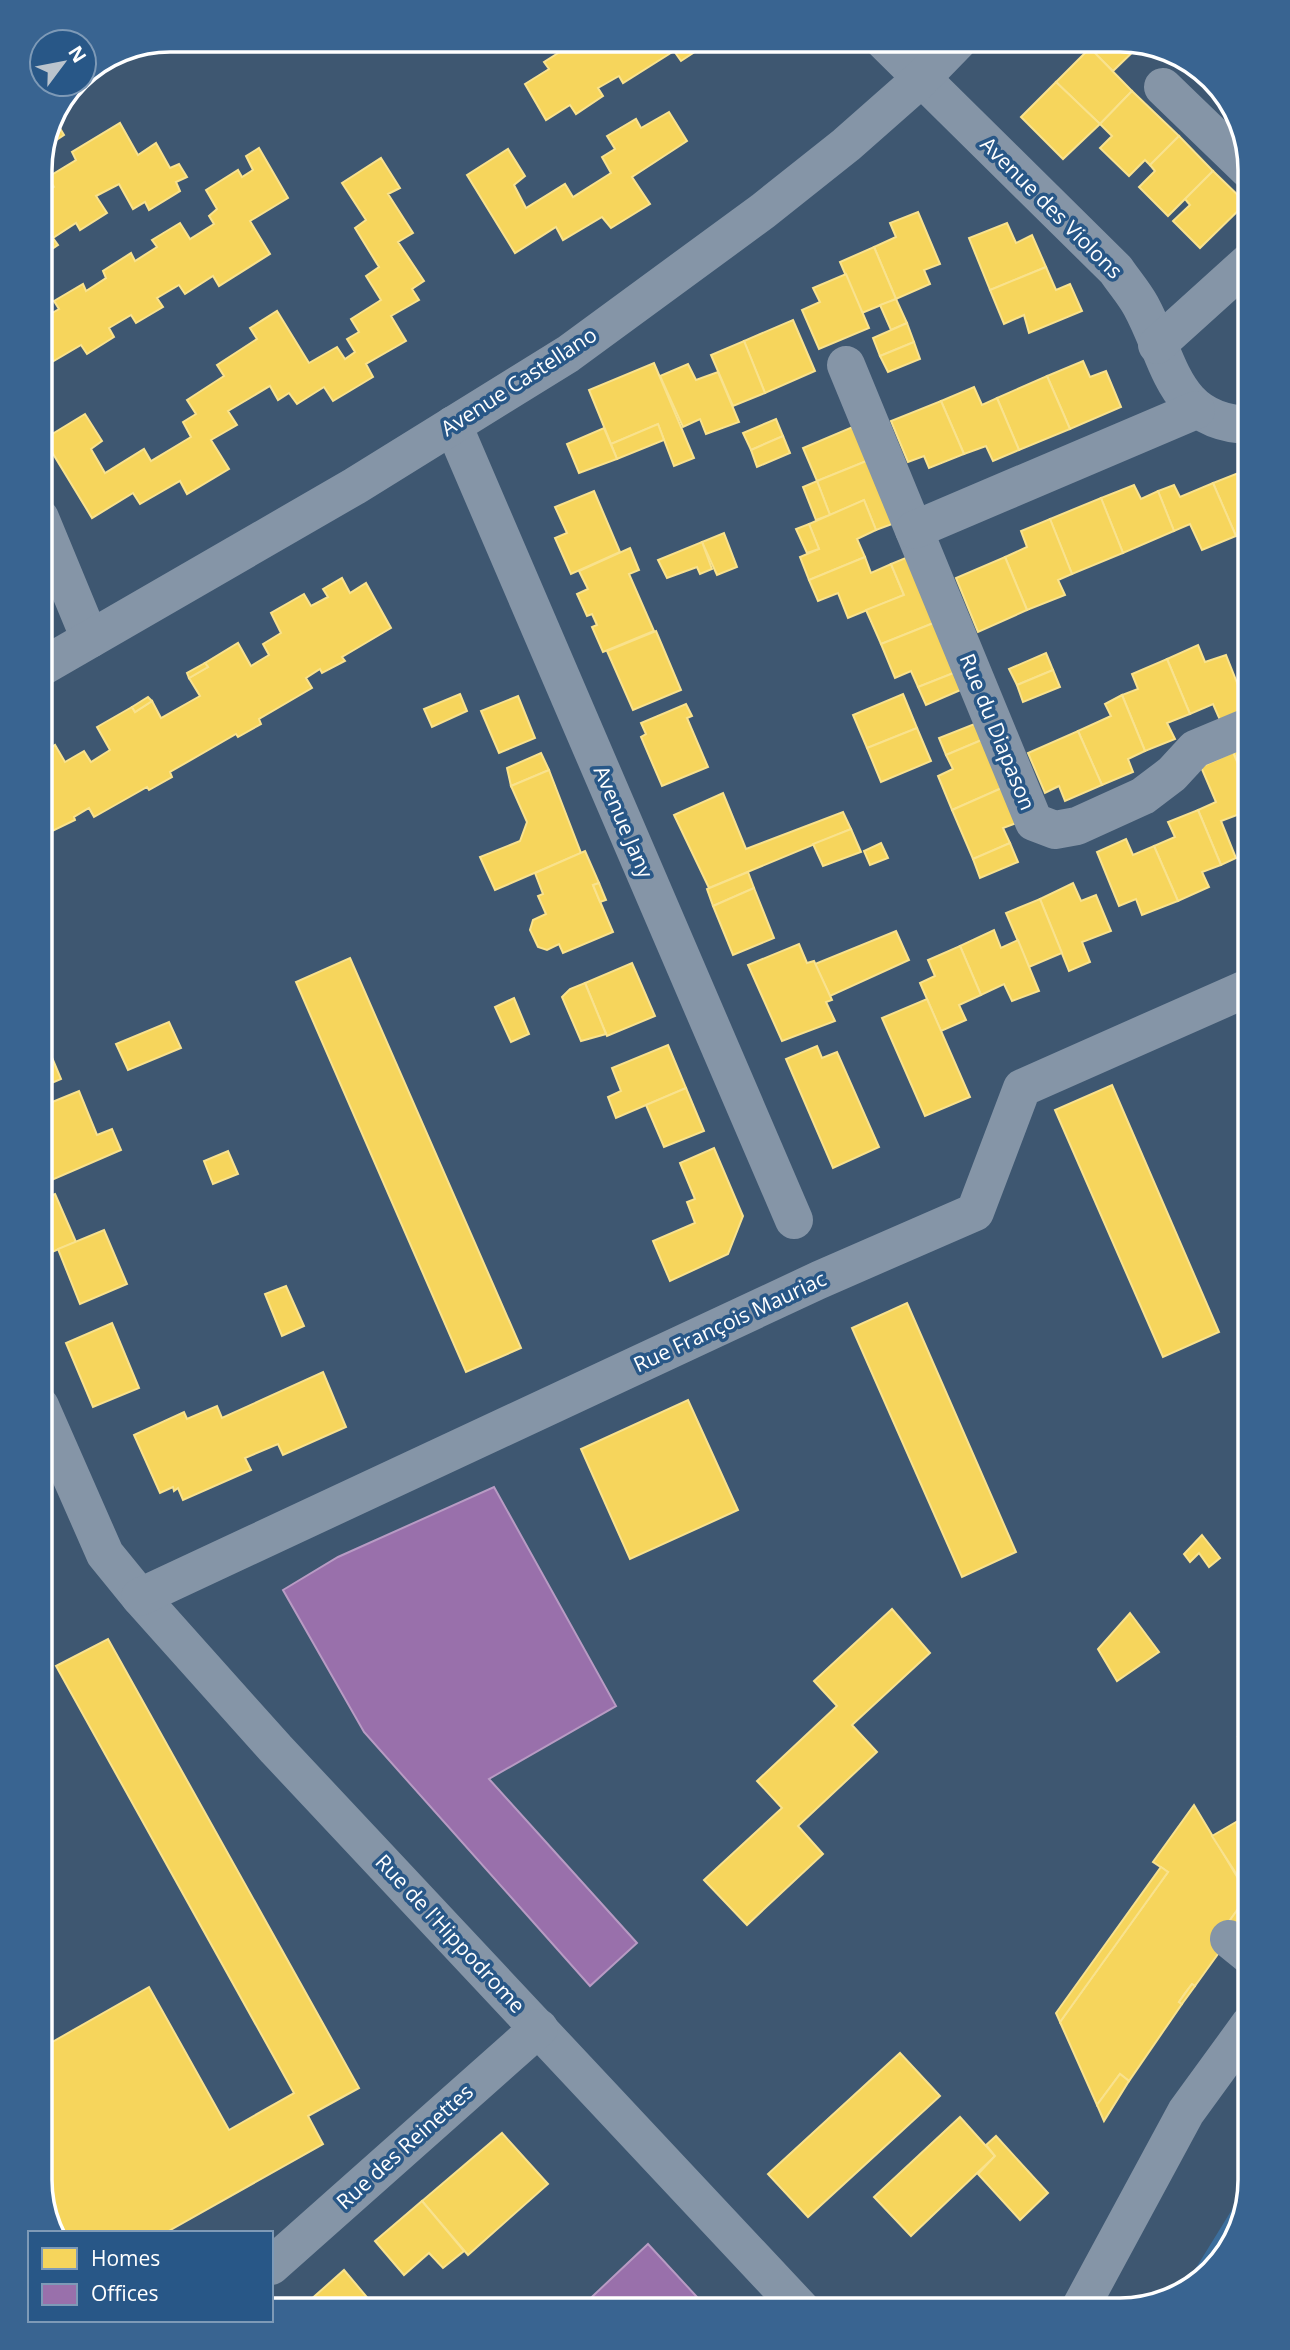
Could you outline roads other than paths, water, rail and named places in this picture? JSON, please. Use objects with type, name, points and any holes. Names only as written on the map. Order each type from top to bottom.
[{"type":"street","name":"Avenue des Violons","points":[[896,53],[1116,270],[1141,306],[1165,366],[1196,410],[1224,425],[1238,425]]},
{"type":"street","name":"Avenue Castellano","points":[[53,661],[344,493],[568,354],[763,211],[846,145],[922,78],[946,53]]},
{"type":"street","points":[[1163,87],[1236,158]]},
{"type":"street","points":[[1157,345],[1238,272]]},
{"type":"street","name":"Rue du Diapason","points":[[846,365],[1034,822],[1055,830],[1077,826],[1143,796],[1172,774],[1195,749],[1238,731]]},
{"type":"street","points":[[914,530],[1196,410]]},
{"type":"street","name":"Avenue Jany","points":[[453,425],[794,1220]]},
{"type":"street","points":[[53,549],[90,639]]},
{"type":"street","name":"Rue François Mauriac","points":[[140,1597],[807,1286],[975,1212],[1022,1088],[1238,992]]},
{"type":"street","name":"Rue de l'Hippodrome","points":[[52,1434],[105,1554],[140,1597],[276,1749],[790,2298]]},
{"type":"street","name":"Rue des Reinettes","points":[[273,2264],[539,2028]]},
{"type":"street","points":[[1086,2298],[1186,2112],[1238,2040]]}]
